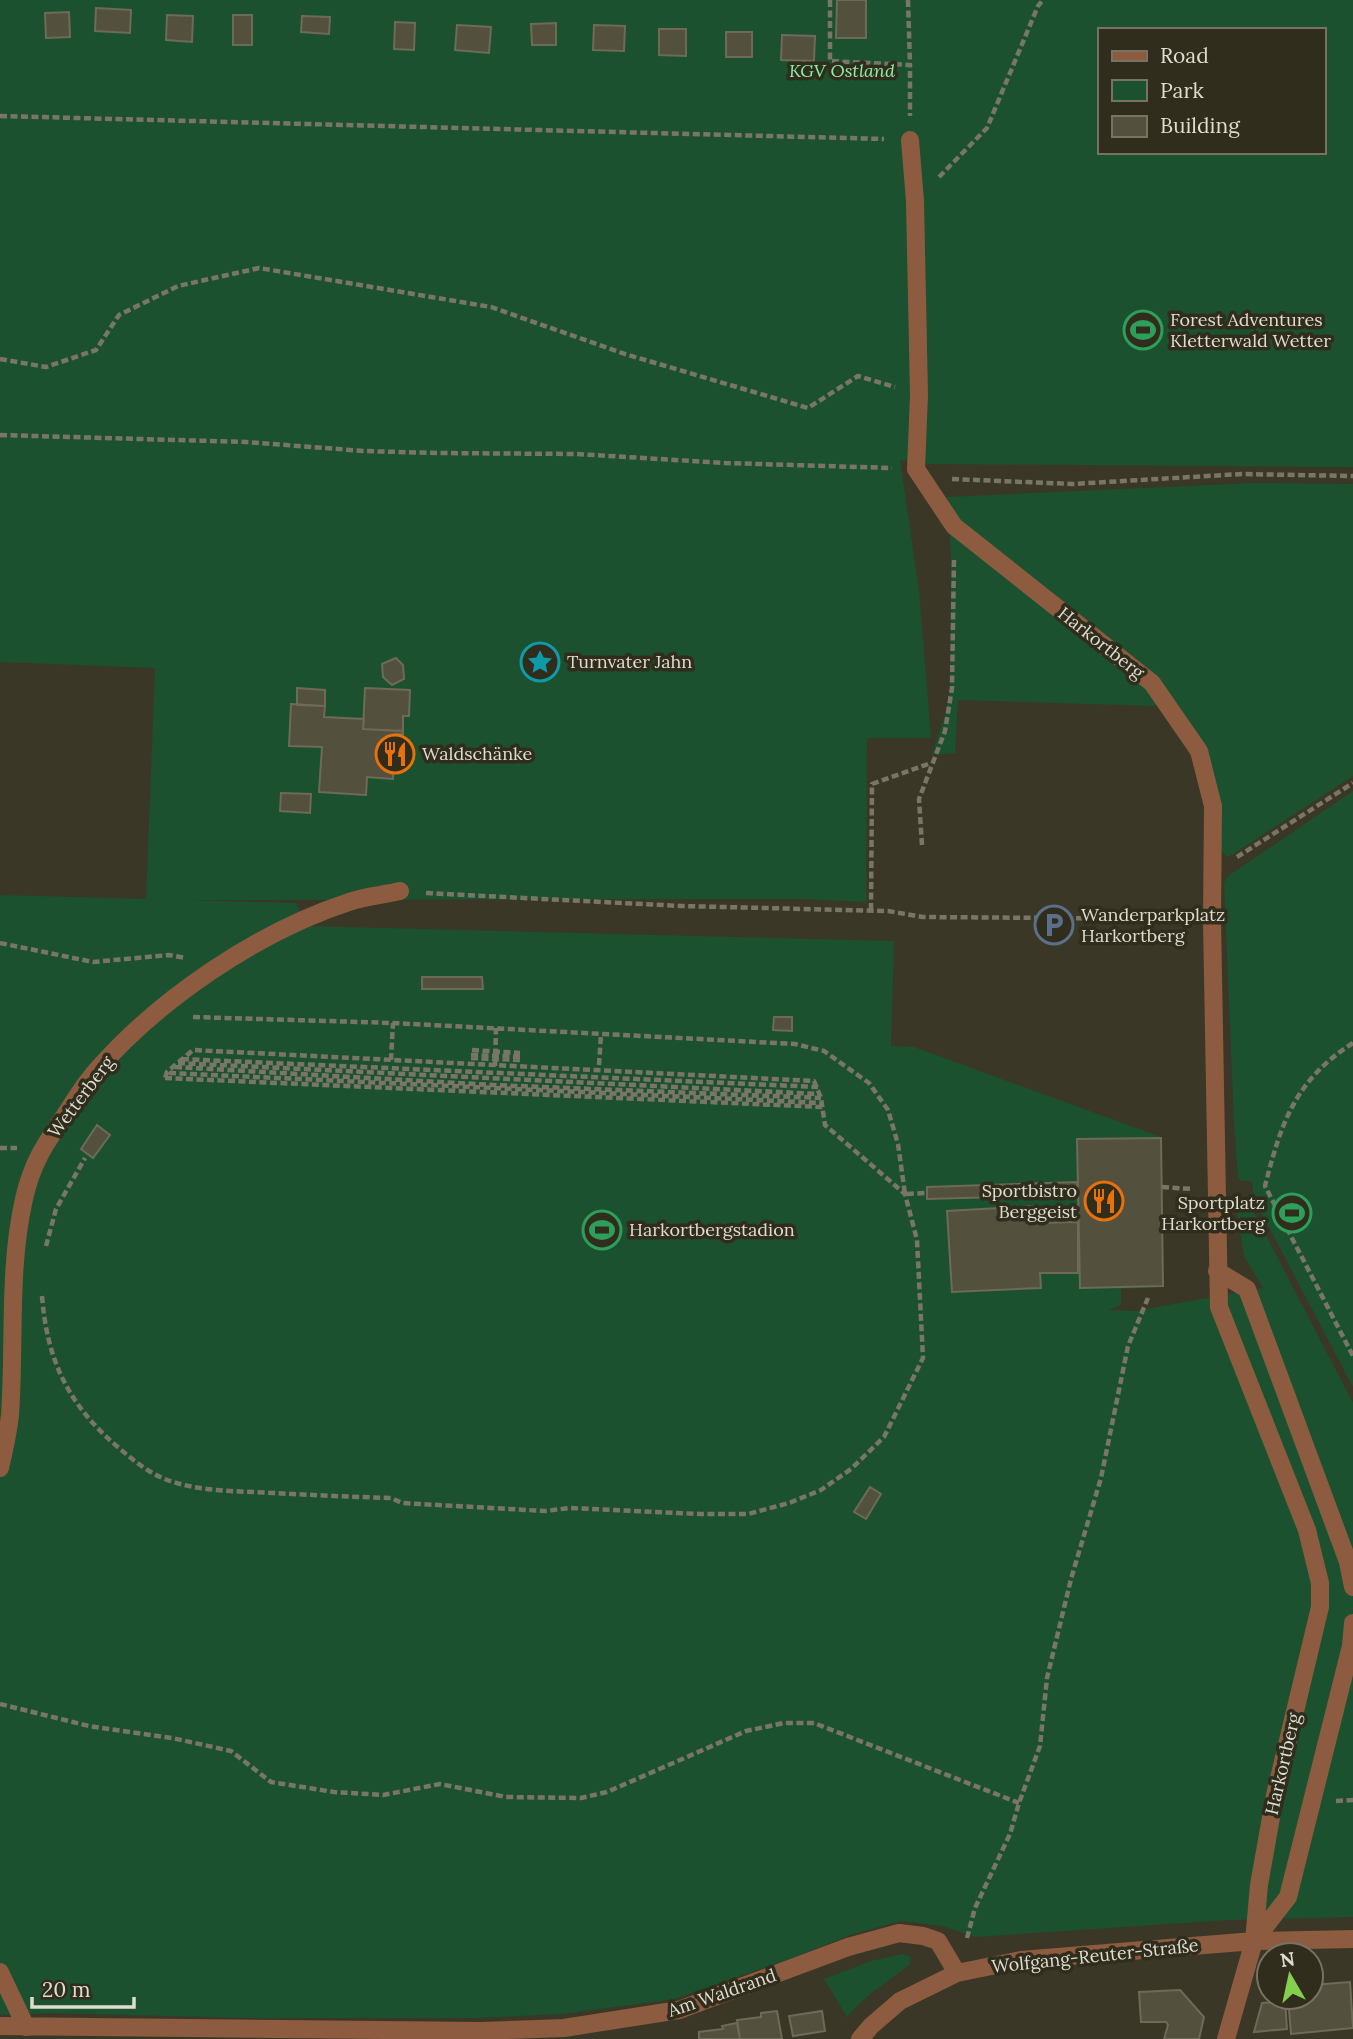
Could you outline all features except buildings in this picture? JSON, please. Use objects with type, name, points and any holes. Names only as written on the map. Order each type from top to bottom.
[{"type":"street","points":[[910,140],[915,201],[919,395],[916,469]]},
{"type":"street","name":"Harkortberg","points":[[916,469],[954,526],[1152,683],[1199,751],[1213,806],[1212,920],[1219,1307],[1307,1530],[1320,1583],[1320,1607],[1275,1795],[1259,1885],[1254,1941]]},
{"type":"street","name":"Wetterberg","points":[[0,1468],[9,1418],[17,1243],[31,1169],[94,1073],[133,1033],[205,976],[256,944],[350,901],[400,891]]},
{"type":"street","points":[[1217,1271],[1247,1289],[1348,1562],[1353,1587]]},
{"type":"street","name":"Harkortberg","points":[[1254,1941],[1288,1897],[1350,1646],[1353,1623]]},
{"type":"street","name":"Am Waldrand","points":[[0,2026],[481,2031],[564,2028],[679,2010],[848,1947],[899,1933],[938,1941],[957,1973]]},
{"type":"street","name":"Wolfgang-Reuter-Straße","points":[[860,2039],[900,2001],[957,1973],[1021,1960],[1254,1941],[1353,1939]]},
{"type":"street","points":[[1226,2039],[1254,1941]]},
{"type":"street","points":[[0,1972],[26,2027]]},
{"type":"path","points":[[830,0],[830,61],[910,65]]},
{"type":"path","points":[[0,116],[910,140],[908,0]]},
{"type":"path","points":[[915,201],[987,128],[1038,6],[1043,0]]},
{"type":"path","points":[[0,359],[46,368],[96,351],[119,315],[178,286],[259,268],[491,307],[625,354],[808,408],[858,376],[919,395]]},
{"type":"path","points":[[0,436],[246,442],[400,452],[577,454],[725,463],[916,469],[944,478],[1073,484],[1242,474],[1353,476]]},
{"type":"path","points":[[922,845],[919,799],[946,731],[952,688],[954,526]]},
{"type":"path","points":[[872,910],[872,784],[932,763]]},
{"type":"path","points":[[1212,870],[1236,858],[1353,783]]},
{"type":"path","points":[[400,891],[681,906],[872,910],[923,917],[1212,920]]},
{"type":"path","points":[[0,943],[93,962],[169,955],[225,964]]},
{"type":"path","points":[[42,1287],[45,1331],[54,1363],[72,1398],[97,1430],[138,1464],[170,1481],[207,1490],[391,1498],[402,1503],[545,1511],[570,1508],[748,1514],[789,1503],[821,1490],[851,1469],[884,1437],[908,1392],[923,1358],[923,1335],[917,1241],[905,1195],[898,1144],[888,1110],[869,1083],[824,1051],[795,1044],[496,1028],[185,1017]]},
{"type":"path","points":[[391,1060],[393,1023]]},
{"type":"path","points":[[493,1089],[496,1028]]},
{"type":"path","points":[[599,1065],[601,1034]]},
{"type":"path","points":[[1353,1043],[1314,1075],[1295,1100],[1277,1138],[1265,1186],[1353,1356]]},
{"type":"path","points":[[821,1101],[493,1089],[167,1072],[193,1050],[814,1081],[818,1087],[821,1101],[825,1125],[905,1195],[927,1193]]},
{"type":"path","points":[[471,1054],[520,1056]]},
{"type":"path","points":[[178,1063],[818,1087]]},
{"type":"path","points":[[178,1063],[493,1089],[821,1101]]},
{"type":"path","points":[[493,1075],[821,1101]]},
{"type":"path","points":[[44,1256],[56,1209],[85,1158]]},
{"type":"path","points":[[957,1973],[975,1908],[1010,1834],[1040,1746],[1047,1678],[1071,1579],[1101,1478],[1128,1346],[1148,1298]]},
{"type":"path","points":[[0,1703],[89,1726],[172,1738],[231,1751],[271,1782],[334,1792],[383,1794],[440,1784],[506,1797],[582,1798],[607,1792],[746,1731],[784,1723],[814,1723],[1019,1803]]},
{"type":"green space","name":"KGV Ostland","points":[[0,0],[1353,0],[1353,467],[929,464],[900,460],[919,590],[931,738],[867,738],[866,902],[800,899],[184,900],[296,903],[306,926],[894,941],[891,1046],[914,1047],[1161,1137],[1163,1287],[1121,1289],[1121,1305],[1108,1310],[1135,1311],[1263,1288],[1244,1256],[1235,1200],[1240,1196],[1247,1199],[1353,1403],[1353,1917],[1228,1920],[976,1937],[942,1926],[901,1921],[850,1935],[675,1999],[562,2014],[475,2018],[251,2018],[51,2013],[0,2015],[0,895],[146,899],[155,668],[0,662]]},
{"type":"green space","points":[[1254,483],[1353,484],[1353,776],[1230,856],[1226,856],[1221,851],[1205,752],[1177,703],[1155,706],[958,700],[955,753],[932,755],[946,711],[950,688],[951,557],[947,497]]},
{"type":"green space","points":[[1353,791],[1353,1387],[1254,1199],[1252,1181],[1241,1181],[1238,1177],[1224,883],[1228,876]]},
{"type":"green space","points":[[903,1954],[911,1957],[910,1964],[869,1995],[847,2017],[824,1979],[871,1961]]},
{"type":"place","name":"Forest Adventures Kletterwald Wetter","points":[[1143,330]]},
{"type":"place","name":"Turnvater Jahn","points":[[540,662]]},
{"type":"place","name":"Waldschänke","points":[[395,754]]},
{"type":"place","name":"Wanderparkplatz Harkortberg","points":[[1054,925]]},
{"type":"place","name":"Sportbistro Berggeist","points":[[1104,1201]]},
{"type":"place","name":"Sportplatz Harkortberg","points":[[1292,1213]]},
{"type":"place","name":"Harkortbergstadion","points":[[602,1230]]}]
